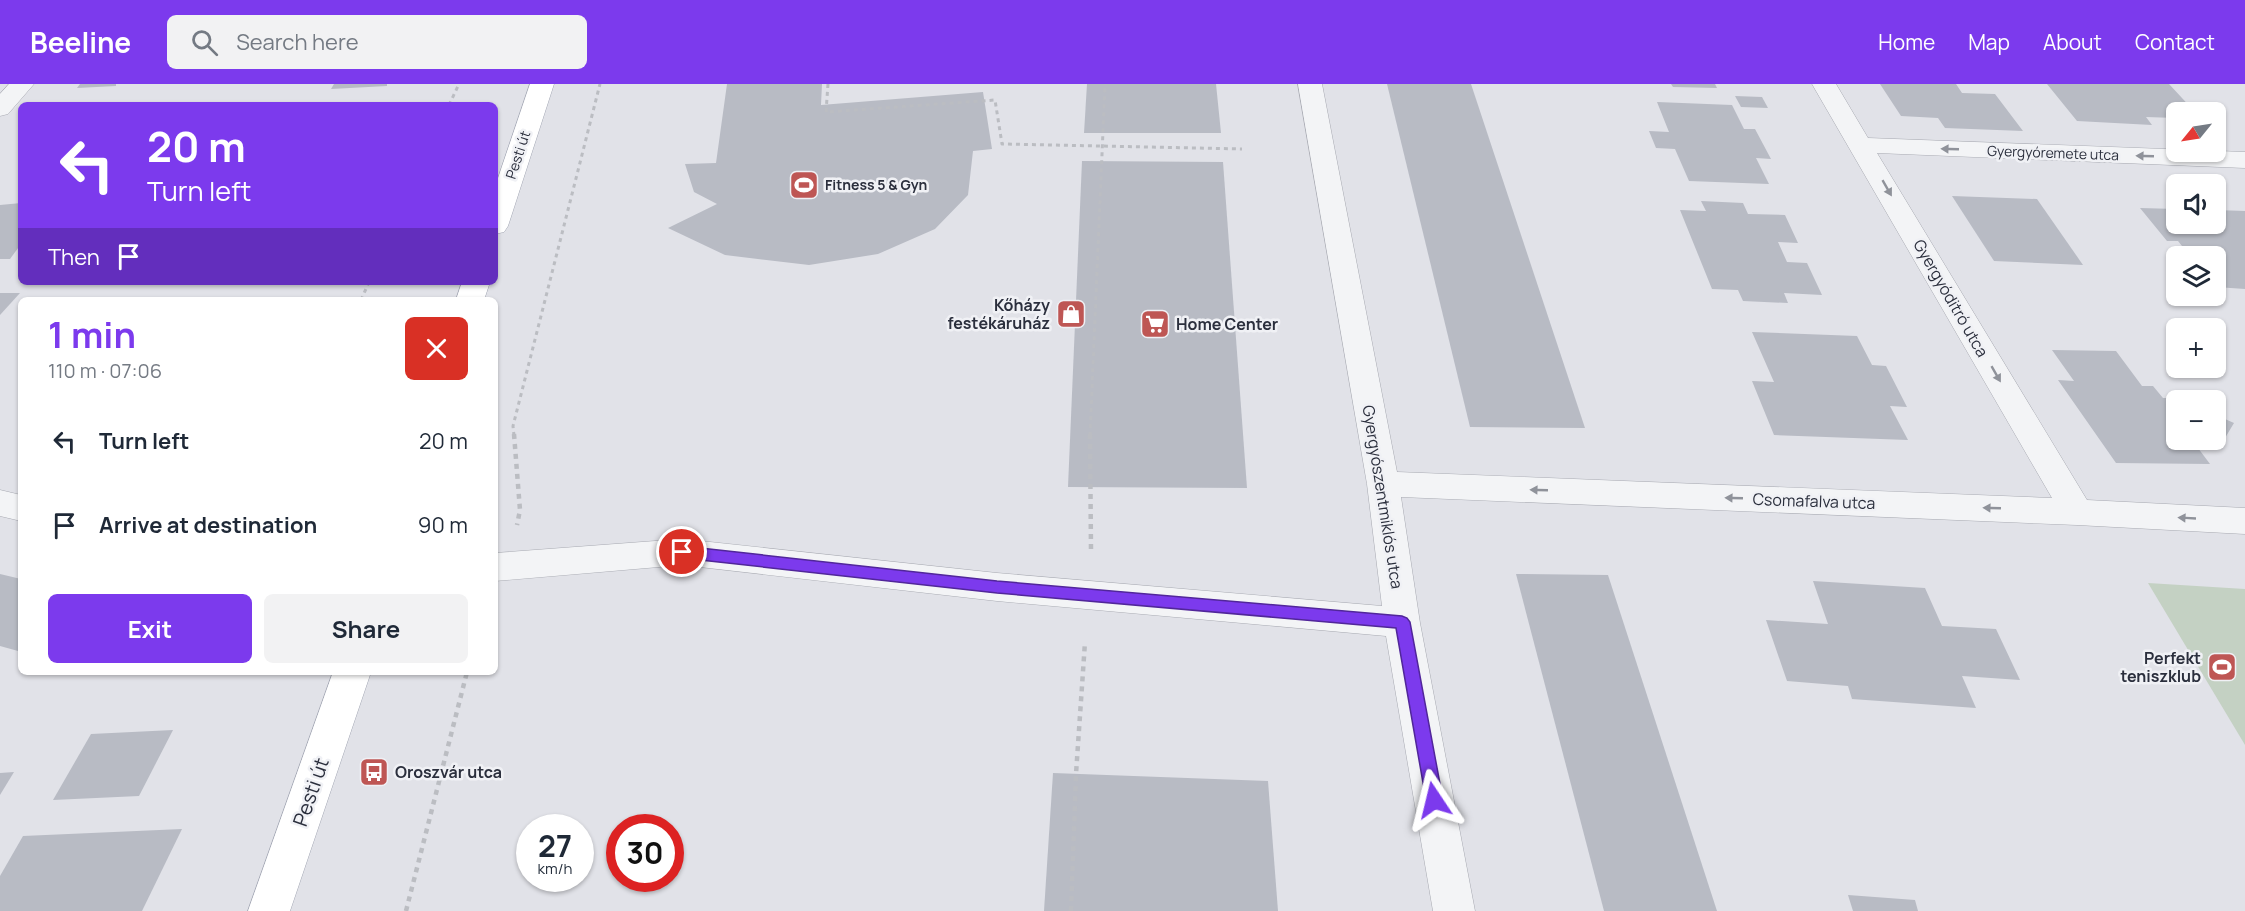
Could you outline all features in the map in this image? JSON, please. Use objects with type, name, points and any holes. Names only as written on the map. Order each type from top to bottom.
[{"type":"main road","name":"Pesti út","points":[[498,216],[542,84]]},
{"type":"main road","name":"Pesti út","points":[[269,911],[351,675]]},
{"type":"street","points":[[0,109],[22,84]]},
{"type":"street","name":"Gyergyószentmiklós utca","points":[[1310,84],[1383,484],[1402,622],[1454,911]]},
{"type":"street","name":"Gyergyóditró utca","points":[[1824,84],[2077,512]]},
{"type":"street","name":"Gyergyóremete utca","points":[[1862,145],[2245,160]]},
{"type":"street","name":"Csomafalva utca","points":[[1383,484],[2077,512],[2245,522]]},
{"type":"street","points":[[0,503],[18,507]]},
{"type":"street","points":[[501,567],[682,552],[997,587],[1402,622]]},
{"type":"path","points":[[450,102],[459,84]]},
{"type":"path","points":[[501,567],[520,510],[513,426],[600,84]]},
{"type":"path","points":[[828,84],[826,112],[995,100],[1002,144],[1242,149]]},
{"type":"path","points":[[1090,550],[1089,469],[1105,84]]},
{"type":"path","points":[[1071,911],[1076,774],[1085,642]]},
{"type":"path","points":[[406,911],[466,675]]},
{"type":"green space","name":"Perfekt teniszklub","points":[[2148,583],[2245,589],[2245,745]]},
{"type":"building","points":[[80,84],[116,84],[116,86],[77,88]]},
{"type":"building","points":[[334,84],[387,84],[387,86],[331,89]]},
{"type":"building","points":[[727,84],[822,84],[821,105],[983,92],[992,149],[973,151],[968,195],[935,229],[878,254],[809,265],[725,255],[668,228],[717,204],[694,192],[685,164],[716,163]]},
{"type":"building","points":[[1087,84],[1216,84],[1221,133],[1084,133]]},
{"type":"building","points":[[1387,84],[1471,84],[1585,428],[1470,427]]},
{"type":"building","points":[[1671,84],[1715,84],[1717,88],[1673,87]]},
{"type":"building","points":[[1880,84],[1956,84],[1962,93],[1995,94],[2023,131],[1945,128],[1938,118],[1901,116]]},
{"type":"building","points":[[2047,84],[2169,84],[2186,102],[2166,102],[2166,118],[2146,117],[2152,125],[2077,121]]},
{"type":"building","points":[[1735,96],[1762,97],[1768,108],[1741,107]]},
{"type":"building","points":[[1657,102],[1732,105],[1744,129],[1755,129],[1771,159],[1756,158],[1769,184],[1689,181],[1675,149],[1656,148],[1649,131],[1669,132]]},
{"type":"building","name":"Home Center","points":[[1082,161],[1223,162],[1247,488],[1068,487]]},
{"type":"building","points":[[1952,196],[2037,199],[2083,265],[1994,261]]},
{"type":"building","points":[[1701,201],[1743,203],[1748,214],[1785,215],[1798,243],[1778,242],[1787,262],[1807,263],[1822,295],[1784,293],[1788,303],[1743,301],[1738,290],[1712,289],[1680,210],[1706,211]]},
{"type":"building","points":[[18,203],[18,248],[10,259],[0,259],[0,205]]},
{"type":"building","points":[[2140,208],[2166,209],[2166,234],[2226,234],[2226,210],[2245,211],[2245,289],[2226,288],[2226,246],[2182,246],[2178,241],[2167,241]]},
{"type":"building","points":[[0,293],[20,293],[0,315]]},
{"type":"building","points":[[1752,332],[1857,336],[1872,365],[1886,366],[1907,407],[1890,406],[1908,440],[1774,435],[1752,381],[1774,382]]},
{"type":"building","points":[[2052,350],[2116,351],[2142,386],[2153,386],[2163,398],[2166,398],[2166,450],[2200,450],[2210,464],[2116,463],[2058,380],[2074,381]]},
{"type":"building","points":[[2226,419],[2234,423],[2226,436]]},
{"type":"building","points":[[0,574],[18,578],[18,651],[0,646]]},
{"type":"building","points":[[1516,574],[1608,575],[1717,911],[1604,911]]},
{"type":"building","points":[[1813,581],[1925,588],[1942,626],[1996,629],[2020,680],[1962,676],[1976,708],[1852,699],[1848,686],[1787,681],[1766,620],[1828,624]]},
{"type":"building","points":[[173,730],[139,796],[53,800],[91,734]]},
{"type":"building","points":[[14,772],[0,795],[0,773]]},
{"type":"building","points":[[1053,773],[1268,781],[1278,911],[1044,911]]},
{"type":"building","points":[[182,829],[142,911],[0,911],[0,876],[23,836]]},
{"type":"building","points":[[1848,895],[1915,900],[1918,911],[1853,911]]},
{"type":"place","name":"Fitness 5 & Gyn","points":[[804,185]]},
{"type":"place","name":"Kőházy festékáruház","points":[[1071,314]]},
{"type":"place","name":"Home Center","points":[[1155,324]]},
{"type":"place","name":"Perfekt teniszklub","points":[[2222,667]]},
{"type":"place","name":"Oroszvár utca","points":[[374,772]]},
{"type":"route","points":[[682,552],[997,587],[1402,622],[1434,800]]}]
